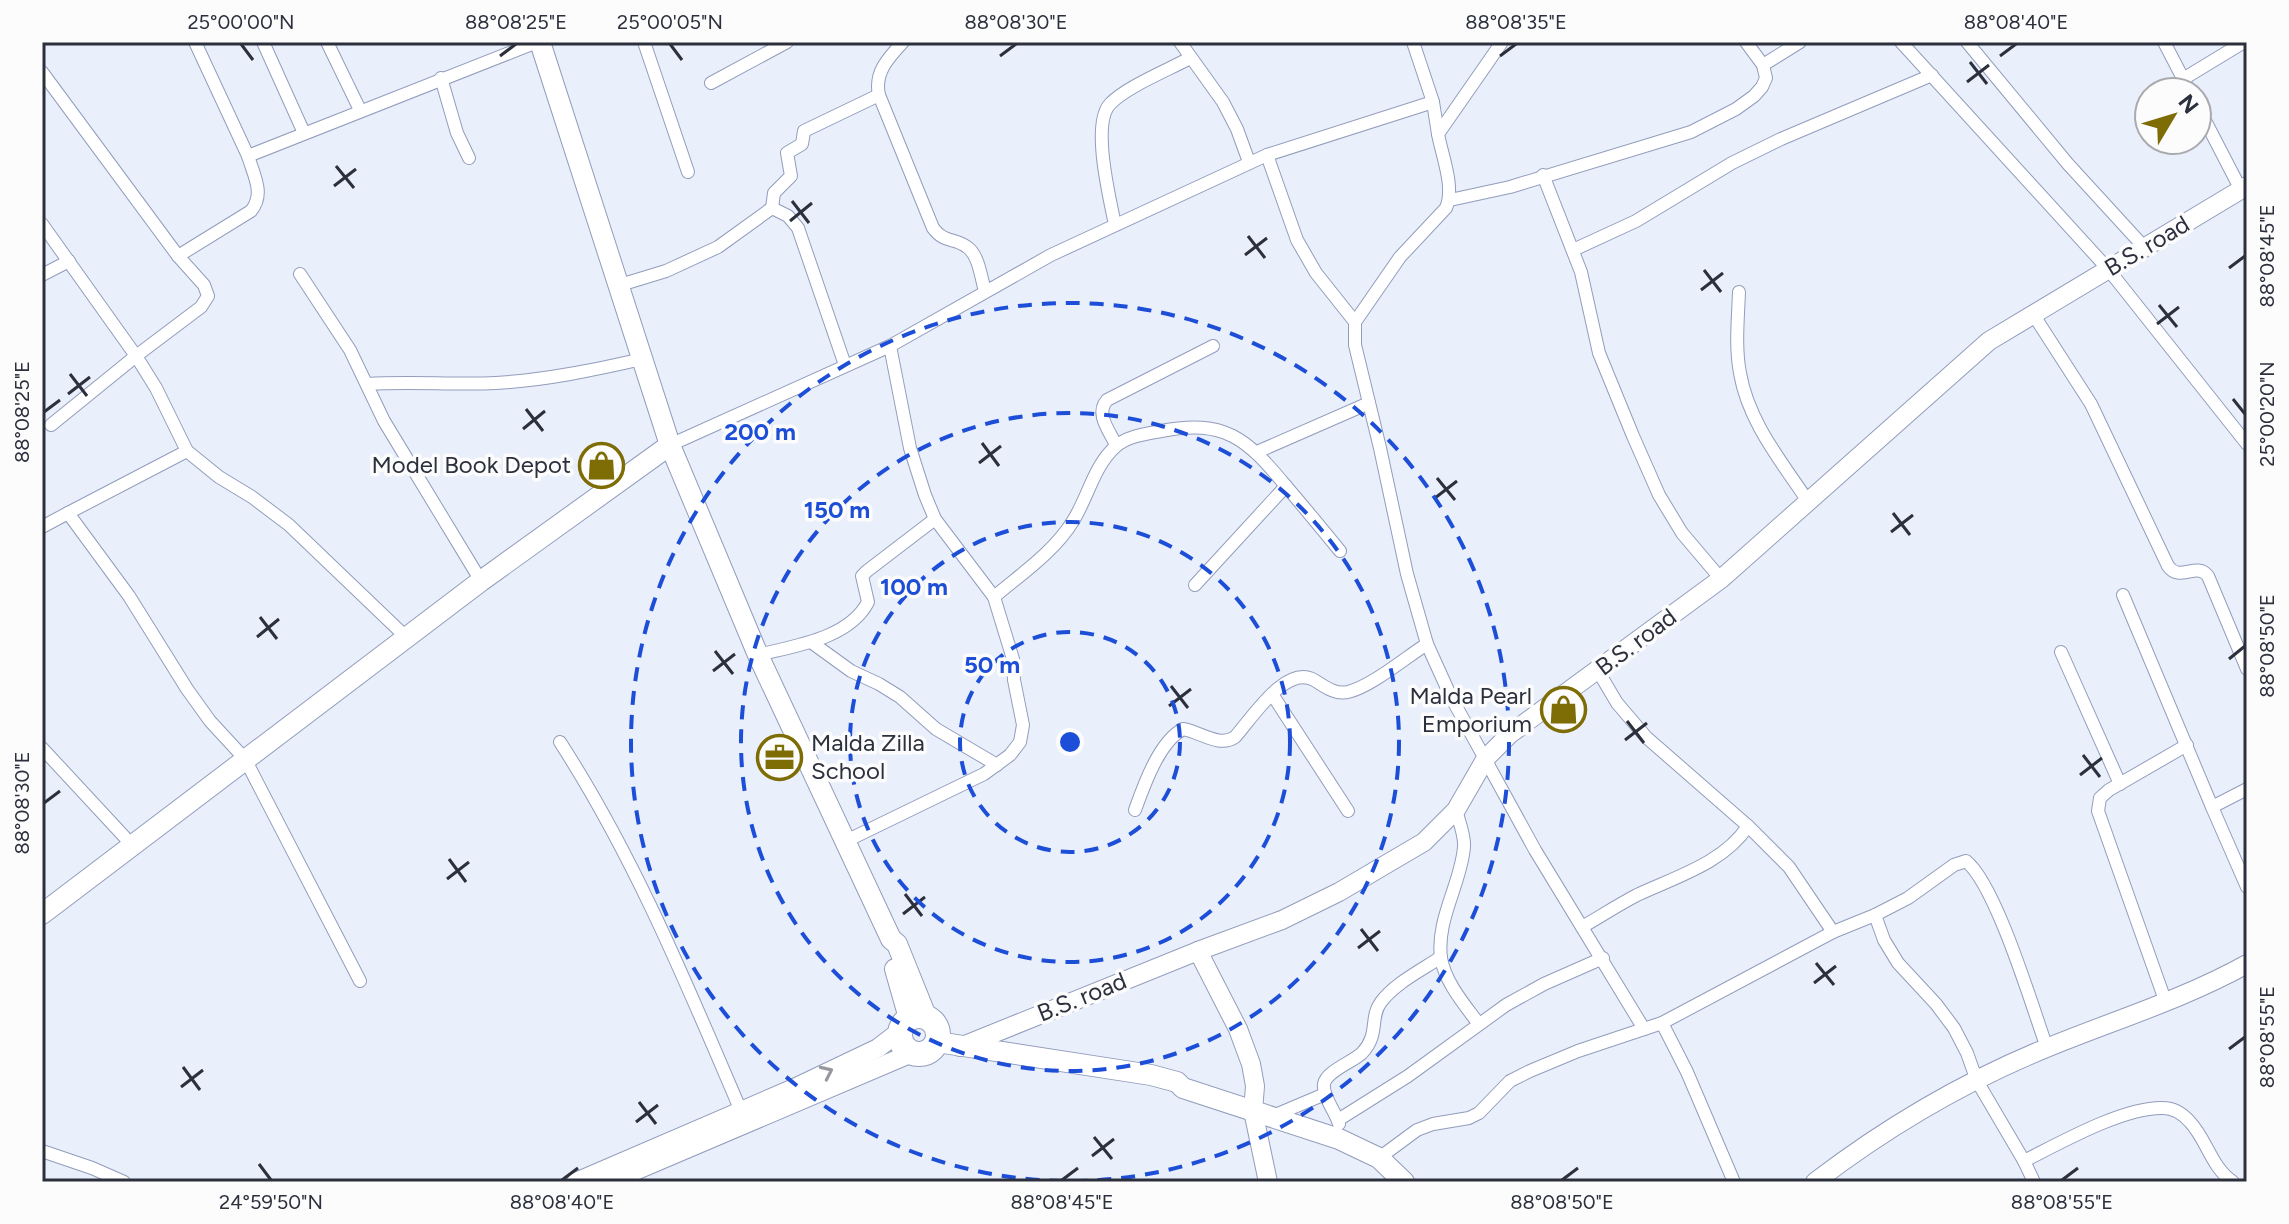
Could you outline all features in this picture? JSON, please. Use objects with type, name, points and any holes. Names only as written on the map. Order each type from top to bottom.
[{"type":"main road","points":[[538,42],[670,445],[758,655],[891,939],[887,945],[929,1038],[1177,1090],[1183,1088],[1262,1114],[1338,1129],[1379,1158],[1404,1182]]},
{"type":"main road","points":[[44,909],[481,581],[670,445]]},
{"type":"street","points":[[178,256],[251,211],[259,202],[248,156],[195,42]]},
{"type":"street","points":[[263,42],[304,133]]},
{"type":"street","points":[[327,42],[360,110]]},
{"type":"street","points":[[248,156],[538,42]]},
{"type":"street","points":[[644,42],[688,172]]},
{"type":"street","points":[[711,83],[763,48],[787,42]]},
{"type":"street","points":[[903,42],[881,70],[876,83],[879,95],[933,228],[939,236],[968,247],[985,291]]},
{"type":"street","points":[[1180,42],[1223,102],[1249,162]]},
{"type":"street","points":[[1413,42],[1433,102],[1450,200],[1439,218],[1400,257],[1355,322],[1355,345],[1407,574],[1427,644],[1451,697],[1535,850],[1644,1029]]},
{"type":"street","points":[[1438,134],[1502,42]]},
{"type":"street","points":[[1450,200],[1510,187],[1653,145],[1702,126],[1754,96],[1762,87],[1766,78],[1763,65],[1746,42]]},
{"type":"street","points":[[1763,65],[1800,42]]},
{"type":"street","points":[[1901,42],[2108,269],[2247,444]]},
{"type":"street","points":[[1967,42],[2068,164],[2144,247]]},
{"type":"street","points":[[2164,42],[2181,76]]},
{"type":"street","points":[[2188,76],[2244,42]]},
{"type":"street","points":[[1115,225],[1101,140],[1102,118],[1107,106],[1190,58]]},
{"type":"street","points":[[42,72],[178,256],[204,285],[208,296],[201,307],[51,425]]},
{"type":"street","points":[[1573,250],[1636,221],[1732,163],[1781,139],[1932,75]]},
{"type":"street","points":[[441,78],[457,133],[469,158]]},
{"type":"street","points":[[620,285],[666,271],[718,247],[772,208],[774,193],[791,176],[787,153],[802,144],[804,131],[879,95]]},
{"type":"street","points":[[670,445],[890,346],[1051,255],[1249,162],[1433,102]]},
{"type":"street","points":[[2213,133],[2244,188]]},
{"type":"street","points":[[1267,155],[1297,240],[1316,273],[1355,322]]},
{"type":"street","points":[[1543,175],[1573,250],[1589,302],[1599,353],[1659,495],[1682,533],[1721,579]]},
{"type":"street","name":"B.S. road","points":[[929,1038],[1198,951],[1282,920],[1339,892],[1424,842],[1456,810],[1486,758],[1510,734],[1721,579],[1989,341],[2244,188]]},
{"type":"street","points":[[772,208],[788,216],[798,228],[845,365]]},
{"type":"street","points":[[42,224],[136,356],[156,388],[187,451],[289,525],[406,637]]},
{"type":"street","points":[[42,275],[69,261]]},
{"type":"street","points":[[300,274],[344,339],[414,474],[481,581]]},
{"type":"street","points":[[1739,292],[1737,349],[1740,376],[1749,404],[1761,430],[1807,500]]},
{"type":"street","points":[[2033,314],[2091,404],[2172,572],[2179,575],[2198,569],[2208,576],[2247,669]]},
{"type":"street","points":[[846,841],[963,785],[997,765],[1020,742],[1023,725],[1013,659],[994,597],[935,519],[910,448],[890,346]]},
{"type":"street","points":[[1116,445],[1101,414],[1107,400],[1213,346]]},
{"type":"street","points":[[367,384],[521,381],[642,359]]},
{"type":"street","points":[[1257,452],[1369,403]]},
{"type":"street","points":[[994,597],[1044,554],[1072,524],[1101,463],[1116,445],[1138,435],[1186,426],[1211,428],[1233,435],[1257,452],[1340,551]]},
{"type":"street","points":[[42,527],[187,451]]},
{"type":"street","points":[[1195,585],[1286,486]]},
{"type":"street","points":[[68,513],[129,596],[210,721],[245,759],[360,981]]},
{"type":"street","points":[[758,655],[811,642],[850,622],[865,607],[867,595],[862,576],[935,519]]},
{"type":"street","points":[[2123,595],[2247,887]]},
{"type":"street","points":[[811,642],[851,671],[900,697],[936,729],[997,765]]},
{"type":"street","points":[[1135,810],[1145,781],[1174,734],[1183,729],[1229,742],[1289,679],[1298,675],[1308,677],[1343,693],[1358,689],[1427,644]]},
{"type":"street","points":[[2061,652],[2120,784]]},
{"type":"street","points":[[1598,671],[1617,703],[1646,737],[1748,826],[1789,867],[1833,932]]},
{"type":"street","points":[[1272,694],[1348,811]]},
{"type":"street","points":[[560,742],[593,792],[626,854],[682,973],[741,1111]]},
{"type":"street","points":[[2166,1003],[2098,811],[2100,798],[2187,745]]},
{"type":"street","points":[[42,748],[132,845]]},
{"type":"street","points":[[2212,807],[2247,789]]},
{"type":"street","points":[[1456,810],[1464,845],[1443,928],[1441,957],[1448,979],[1478,1023]]},
{"type":"street","points":[[1582,927],[1635,896],[1722,853],[1739,840],[1748,826]]},
{"type":"street","points":[[1379,1158],[1417,1130],[1479,1113],[1510,1081],[1578,1051],[1662,1023],[1833,932],[1908,898],[1954,865],[1966,861],[1977,871],[1990,895],[2047,1048]]},
{"type":"street","points":[[1875,915],[1884,940],[1898,963],[1954,1028],[1977,1081],[2034,1182]]},
{"type":"street","points":[[1198,951],[1238,1029],[1251,1064],[1262,1114],[1268,1182]]},
{"type":"street","points":[[1441,957],[1380,1003],[1376,1030],[1369,1044],[1349,1064],[1327,1077],[1325,1094],[1338,1129],[1478,1023],[1544,984],[1603,958]]},
{"type":"street","points":[[1815,1182],[1916,1113],[1977,1081],[2047,1048],[2166,1003],[2247,964]]},
{"type":"street","points":[[1662,1023],[1734,1182]]},
{"type":"street","points":[[576,1182],[878,1048],[929,1038]]},
{"type":"street","points":[[609,1182],[929,1038]]},
{"type":"street","points":[[1262,1114],[1325,1094]]},
{"type":"street","points":[[2024,1161],[2111,1120],[2165,1107],[2177,1111],[2192,1124],[2219,1171],[2232,1182]]},
{"type":"street","points":[[42,1151],[124,1182]]},
{"type":"place","name":"Model Book Depot","points":[[602,465]]},
{"type":"place","name":"Malda Pearl Emporium","points":[[1563,710]]},
{"type":"place","name":"Malda Zilla School","points":[[780,757]]}]
